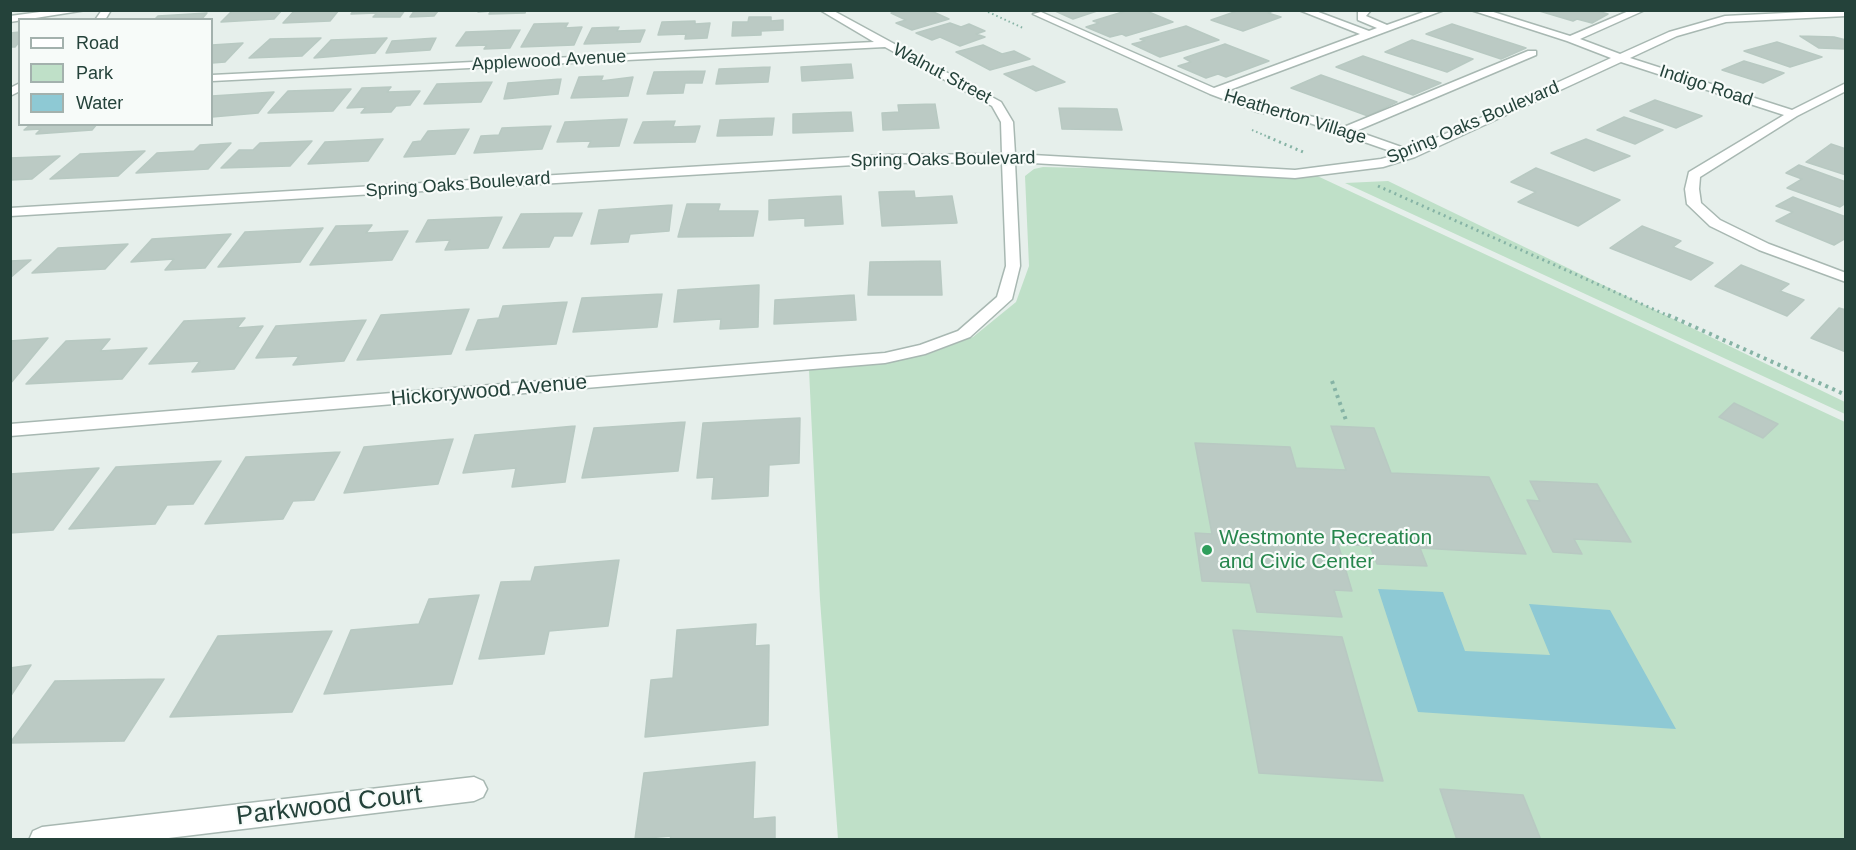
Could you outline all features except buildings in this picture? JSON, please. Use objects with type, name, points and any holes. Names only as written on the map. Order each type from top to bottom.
[{"type":"street","points":[[10,19],[82,10]]},
{"type":"street","name":"Walnut Street","points":[[824,10],[998,104],[1007,122],[1013,266],[1004,299],[964,334]]},
{"type":"street","points":[[1303,10],[1369,34]]},
{"type":"street","points":[[1367,10],[1361,13],[1361,18],[1387,28]]},
{"type":"street","name":"Heatherton Village","points":[[1214,92],[1440,10]]},
{"type":"street","points":[[1474,10],[1571,39],[1620,58]]},
{"type":"street","points":[[1571,39],[1641,10]]},
{"type":"street","points":[[1740,10],[1753,16]]},
{"type":"street","name":"Heatherton Village","points":[[1038,14],[1214,92],[1262,110],[1310,119],[1411,154]]},
{"type":"street","name":"Spring Oaks Boulevard","points":[[10,212],[887,159],[1039,158],[1294,174],[1341,169],[1383,163],[1411,154],[1673,34],[1725,19],[1753,16],[1845,14]]},
{"type":"street","name":"Applewood Avenue","points":[[213,78],[886,44]]},
{"type":"street","points":[[1345,131],[1532,53]]},
{"type":"street","name":"Indigo Road","points":[[1620,58],[1793,114]]},
{"type":"street","points":[[1845,86],[1793,114],[1694,175],[1692,189],[1694,204],[1715,223],[1764,247],[1845,278]]},
{"type":"street","name":"Hickorywood Avenue","points":[[10,430],[885,358],[925,350],[964,334]]},
{"type":"street","name":"Parkwood Court","points":[[42,840],[474,789]]},
{"type":"path","points":[[984,10],[1028,30]]},
{"type":"path","points":[[1244,126],[1845,395]]},
{"type":"path","points":[[1332,381],[1347,423]]},
{"type":"green space","points":[[1043,167],[1172,170],[1257,177],[1295,177],[1313,174],[1845,422],[1845,839],[838,839],[820,600],[809,370],[926,355],[973,337],[1016,302],[1029,266],[1025,176],[1034,169]]},
{"type":"green space","points":[[1388,181],[1845,402],[1845,414],[1345,183]]},
{"type":"water","points":[[1378,589],[1443,592],[1465,651],[1550,655],[1529,604],[1610,610],[1676,729],[1418,712]]},
{"type":"place","name":"Westmonte Recreation and Civic Center","points":[[1207,550]]}]
